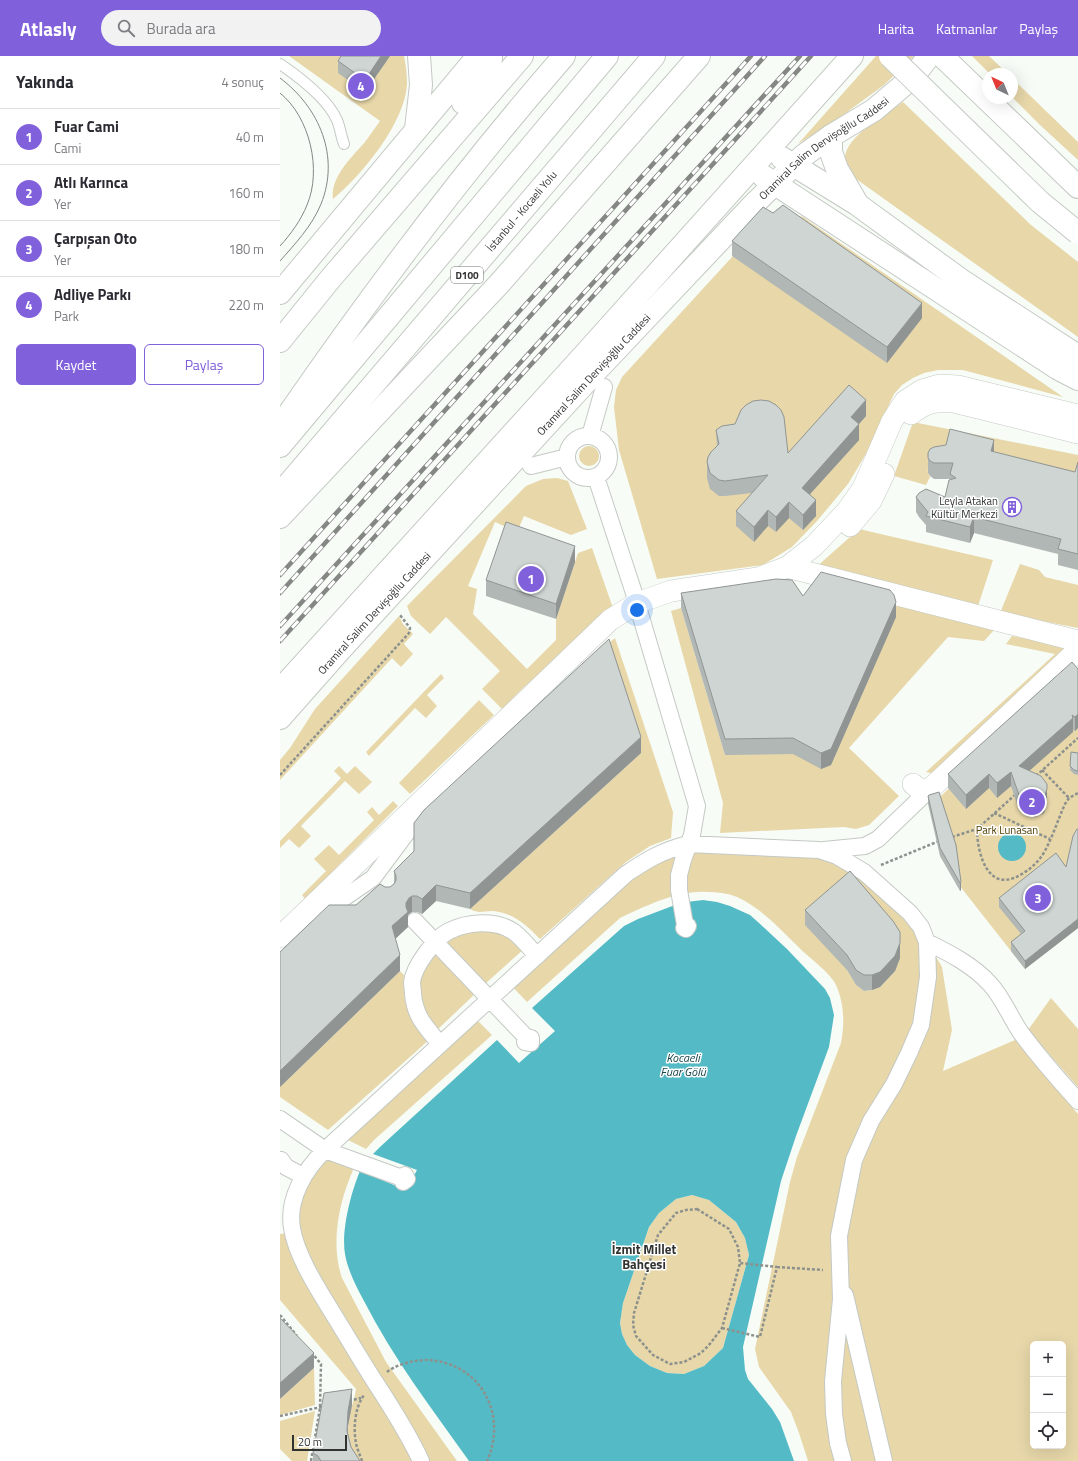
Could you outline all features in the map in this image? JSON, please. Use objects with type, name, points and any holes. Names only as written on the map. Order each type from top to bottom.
[{"type":"main road","points":[[416,129],[421,85],[420,56]]},
{"type":"main road","points":[[280,427],[331,352],[415,238],[534,90],[564,56]]},
{"type":"main road","name":"D100","points":[[280,446],[607,56]]},
{"type":"main road","name":"İstanbul - Kocaeli Yolu","points":[[280,494],[654,56]]},
{"type":"main road","points":[[280,517],[484,301],[700,56]]},
{"type":"main road","name":"Oramiral Salim Dervişoğllu Caddesi","points":[[280,690],[852,56]]},
{"type":"main road","points":[[890,56],[1040,202],[1078,233]]},
{"type":"main road","name":"Oramiral Salim Dervişoğllu Caddesi","points":[[280,718],[598,369],[753,205],[793,165],[831,136],[874,110],[913,77],[929,56]]},
{"type":"main road","points":[[942,56],[1070,174],[1078,187]]},
{"type":"main road","points":[[280,294],[416,129],[479,61]]},
{"type":"main road","points":[[479,61],[490,78],[498,77],[517,62]]},
{"type":"main road","points":[[352,254],[363,222],[369,213],[477,87],[479,61]]},
{"type":"main road","points":[[280,341],[352,254],[517,62]]},
{"type":"main road","points":[[831,136],[831,152],[837,169],[858,205]]},
{"type":"main road","points":[[769,149],[858,205],[961,280],[1078,356]]},
{"type":"main road","points":[[752,168],[1057,368],[1078,379]]},
{"type":"main road","points":[[280,736],[288,724],[304,691]]},
{"type":"street","points":[[280,937],[610,620],[639,610],[765,589],[789,578],[793,568],[846,512],[862,488],[892,420],[905,401],[922,390],[939,385],[958,386],[1078,415]]},
{"type":"street","points":[[590,436],[604,387]]},
{"type":"street","points":[[793,568],[844,534],[872,501],[902,429],[910,415],[923,405],[937,402],[954,402],[1078,433]]},
{"type":"street","points":[[583,436],[590,436],[597,437],[607,447],[609,461],[602,473],[596,477],[589,478],[576,474],[568,463],[567,457],[571,444],[583,436]]},
{"type":"street","points":[[531,466],[567,457]]},
{"type":"street","points":[[596,477],[639,610],[697,806],[692,835],[679,875],[679,890],[685,924]]},
{"type":"street","points":[[793,568],[1078,640]]},
{"type":"street","points":[[280,949],[606,641],[633,621],[639,610]]},
{"type":"street","points":[[421,1461],[397,1415],[374,1381],[307,1270],[286,1228],[296,1193],[303,1176],[318,1157],[626,874],[652,857],[688,844],[819,850],[865,846],[878,839],[921,786],[1078,650]]},
{"type":"street","points":[[308,923],[377,883],[417,819]]},
{"type":"street","points":[[819,850],[837,856],[864,872],[910,913],[921,927],[927,942],[928,977],[921,1025],[894,1084],[871,1121],[854,1160],[839,1236],[841,1299],[833,1381],[834,1414],[838,1443],[843,1461]]},
{"type":"street","points":[[415,921],[526,1037]]},
{"type":"street","points":[[440,1044],[418,1016],[414,1002],[412,982],[418,965],[425,954],[447,932],[460,926],[478,923],[497,925],[514,931],[537,956]]},
{"type":"street","points":[[927,942],[956,956],[972,967],[990,984],[1036,1054],[1078,1101]]},
{"type":"street","points":[[280,1119],[325,1150],[402,1178]]},
{"type":"street","points":[[281,1160],[286,1167],[303,1176]]},
{"type":"street","points":[[840,1271],[884,1461]]},
{"type":"lane","points":[[280,64],[306,83],[323,100],[336,119],[344,144]]},
{"type":"path","points":[[280,775],[409,633],[410,628],[397,610]]},
{"type":"path","points":[[1032,780],[1078,738]]},
{"type":"path","points":[[1042,770],[1069,798]]},
{"type":"path","points":[[951,838],[977,829],[1021,790]]},
{"type":"path","points":[[977,829],[979,852],[985,867],[999,880],[1007,881],[1016,878],[1034,865],[1044,852],[1065,804],[1069,798],[1078,793]]},
{"type":"path","points":[[994,813],[1050,839]]},
{"type":"path","points":[[864,872],[944,840]]},
{"type":"path","points":[[697,1209],[729,1229],[738,1247],[740,1263],[722,1328],[709,1345],[701,1353],[684,1362],[670,1364],[653,1356],[636,1336],[633,1325],[634,1313],[658,1235],[676,1213],[697,1209]]},
{"type":"path","points":[[740,1263],[840,1271]]},
{"type":"path","points":[[722,1328],[760,1337],[777,1267]]},
{"type":"path","points":[[280,1315],[300,1339]]},
{"type":"path","points":[[310,1352],[321,1364],[320,1408],[311,1461]]},
{"type":"path","points":[[362,1461],[356,1444],[355,1420],[362,1398],[374,1381],[391,1369],[417,1360],[440,1361],[461,1369],[478,1384],[490,1403],[495,1426],[492,1448],[487,1461]]},
{"type":"path","points":[[348,1401],[362,1398]]},
{"type":"path","points":[[280,1416],[327,1406]]},
{"type":"green space","points":[[289,56],[404,56],[407,84],[399,115],[380,147],[369,162],[333,199],[333,191],[338,175],[380,121]]},
{"type":"green space","points":[[876,56],[914,56],[884,85],[832,123],[798,144]]},
{"type":"green space","points":[[972,56],[989,56],[1002,68],[984,68]]},
{"type":"green space","points":[[1018,84],[1078,142],[1078,160],[1018,103]]},
{"type":"green space","points":[[903,102],[1031,225],[1078,262],[1078,337],[852,176],[845,159],[852,142],[868,126]]},
{"type":"green space","points":[[795,215],[803,217],[1063,397],[963,370],[938,370],[924,373],[902,385],[894,394],[867,452],[848,484],[817,521],[792,547],[763,565],[657,579],[619,450],[614,407],[616,390],[622,377],[765,221]]},
{"type":"green space","points":[[913,422],[1078,455],[1078,475],[930,464],[928,467],[928,474],[930,477],[926,485],[894,476]]},
{"type":"green space","points":[[589,446],[596,449],[599,456],[596,463],[589,466],[582,463],[579,456],[582,449]]},
{"type":"green space","points":[[557,478],[568,481],[587,529],[571,535],[524,516],[517,532],[495,522],[468,586],[477,589],[473,614],[527,669],[556,640],[556,619],[578,553],[592,548],[613,608],[524,687],[502,709],[482,689],[500,671],[446,617],[430,634],[411,616],[407,606],[526,486],[543,479]]},
{"type":"green space","points":[[859,529],[993,560],[978,606],[814,569]]},
{"type":"green space","points":[[1020,564],[1039,570],[1045,577],[1078,585],[1078,628],[1000,613]]},
{"type":"green space","points":[[822,586],[994,630],[984,641],[948,637],[849,748],[899,796],[869,825],[856,829],[844,827],[720,833],[723,803],[671,611],[681,608],[725,755]]},
{"type":"green space","points":[[399,616],[403,624],[413,634],[404,644],[413,654],[401,667],[392,658],[280,780],[280,760],[290,748],[315,709]]},
{"type":"green space","points":[[1012,636],[1072,647],[936,774],[926,772],[1055,654],[1006,644]]},
{"type":"green space","points":[[615,638],[673,812],[671,838],[650,846],[626,862],[540,939],[524,924],[506,914],[492,911],[478,912],[470,909],[641,753],[605,646]]},
{"type":"green space","name":"Park Lunasan","points":[[1078,671],[1078,928],[1025,969],[952,876],[940,856],[932,804]]},
{"type":"green space","points":[[441,674],[444,678],[427,695],[437,706],[426,718],[415,708],[369,756],[366,752]]},
{"type":"green space","points":[[479,700],[494,715],[410,794],[399,783]]},
{"type":"green space","points":[[339,766],[347,774],[355,766],[372,782],[359,794],[345,781],[301,826],[311,836],[299,848],[289,839],[280,848],[280,841],[341,778],[334,771]]},
{"type":"green space","points":[[393,801],[398,806],[305,899],[302,895],[326,871],[314,859],[329,845],[339,855],[374,820],[367,812],[372,807],[379,815]]},
{"type":"green space","points":[[687,849],[816,856],[834,860],[861,877],[927,942],[942,967],[952,1030],[943,1071],[1015,1040],[1078,1114],[1078,1461],[808,1461],[791,1412],[759,1367],[755,1349],[790,1182],[797,1157],[841,1043],[843,1012],[835,983],[822,968],[765,915],[747,902],[737,897],[722,893],[696,892],[674,896],[620,918],[527,1002],[508,982],[626,874]],"holes":[[[847,970],[895,971],[880,987],[864,991],[856,985]]]},
{"type":"green space","points":[[500,929],[525,948],[485,984],[446,944],[456,935],[471,930]]},
{"type":"green space","points":[[437,951],[477,992],[436,1031],[418,1000],[420,975]]},
{"type":"green space","points":[[400,971],[404,975],[405,998],[409,1014],[430,1039],[328,1130],[280,1097],[280,1087]]},
{"type":"green space","points":[[1051,998],[1078,1029],[1078,1087],[1028,1030]]},
{"type":"green space","points":[[472,1015],[492,1035],[374,1140],[366,1149],[340,1136]]},
{"type":"green space","points":[[323,1156],[354,1168],[344,1194],[338,1222],[338,1265],[342,1278],[386,1362],[457,1461],[426,1461],[315,1276],[296,1229],[300,1194]]},
{"type":"green space","points":[[692,1195],[709,1200],[736,1222],[745,1238],[749,1255],[723,1348],[704,1366],[684,1374],[667,1373],[650,1366],[635,1355],[627,1345],[622,1334],[620,1323],[623,1303],[649,1227],[659,1213],[676,1199]]},
{"type":"green space","points":[[289,1233],[415,1461],[351,1461],[348,1443],[348,1425],[356,1389],[280,1300],[280,1234]]},
{"type":"green space","points":[[314,1368],[315,1405],[280,1415],[280,1399]]},
{"type":"green space","points":[[315,1411],[307,1461],[292,1461],[280,1449],[280,1421]]},
{"type":"water","points":[[1012,833],[1022,837],[1026,847],[1022,857],[1012,861],[1002,857],[998,847],[1002,837]]},
{"type":"water","name":"Kocaeli Fuar Gölü","points":[[703,900],[717,902],[750,915],[787,949],[825,989],[830,998],[834,1015],[829,1047],[781,1181],[743,1347],[745,1370],[748,1379],[772,1409],[780,1422],[794,1461],[469,1461],[387,1343],[350,1272],[345,1254],[344,1234],[350,1200],[360,1171],[406,1190],[417,1170],[373,1154],[497,1040],[519,1063],[555,1031],[532,1008],[624,926],[675,905],[680,935],[692,932],[687,902]],"holes":[[[692,1195],[709,1200],[736,1222],[745,1238],[749,1255],[723,1348],[704,1366],[684,1374],[667,1373],[650,1366],[635,1355],[627,1345],[622,1334],[620,1323],[623,1303],[649,1227],[659,1213],[676,1199]]]},
{"type":"building","points":[[341,56],[381,56],[365,80],[338,61]]},
{"type":"building","points":[[783,205],[922,303],[887,347],[732,241],[763,207],[773,213]]},
{"type":"building","points":[[849,385],[866,400],[851,417],[859,424],[802,488],[816,500],[803,515],[789,502],[776,517],[768,510],[754,527],[736,511],[768,475],[725,481],[719,480],[710,473],[707,462],[708,457],[719,444],[716,430],[722,426],[735,424],[741,410],[753,401],[769,401],[781,410],[784,417],[788,453]]},
{"type":"building","name":"Leyla Atakan Kültür Merkezi","points":[[950,429],[994,440],[991,451],[1075,472],[1078,462],[1078,554],[1058,549],[1061,539],[974,517],[970,527],[926,516],[928,512],[916,497],[919,493],[926,489],[945,497],[949,480],[956,478],[950,474],[953,463],[934,463],[928,458],[930,449],[946,445]]},
{"type":"building","points":[[506,522],[575,546],[556,604],[486,580]]},
{"type":"building","points":[[821,572],[890,590],[894,595],[896,602],[831,749],[821,753],[793,738],[725,739],[681,593],[776,579],[792,580],[803,596]]},
{"type":"building","points":[[609,639],[641,737],[470,893],[436,885],[422,899],[417,896],[412,896],[409,898],[406,903],[408,912],[392,926],[400,955],[280,1071],[280,952],[329,905],[356,905],[380,884],[385,887],[390,887],[394,884],[396,876],[394,871],[414,851],[414,823],[424,810]]},
{"type":"building","points":[[1072,662],[1078,669],[1078,714],[1075,717],[1072,715],[1073,718],[1019,766],[1041,776],[1047,784],[1044,798],[1035,803],[1026,802],[1019,795],[1011,772],[997,783],[989,774],[966,795],[948,774]]},
{"type":"building","points":[[1071,752],[1078,753],[1078,771],[1074,770],[1070,766]]},
{"type":"building","points":[[939,792],[956,845],[960,883],[940,848],[928,796]]},
{"type":"building","points":[[1077,829],[1078,919],[1025,961],[1011,942],[1025,931],[999,898],[1056,853],[1066,867],[1073,836]]},
{"type":"building","points":[[850,871],[893,921],[900,932],[900,943],[895,956],[880,972],[872,975],[864,975],[856,970],[847,955],[805,910]]},
{"type":"building","points":[[280,1318],[314,1353],[280,1383]]},
{"type":"building","points":[[352,1389],[348,1411],[347,1431],[351,1447],[360,1461],[321,1461],[318,1456],[313,1453],[324,1393]]},
{"type":"tram line","points":[[280,78],[294,90],[316,119],[323,135],[327,151],[328,169],[326,186],[321,204],[313,220],[280,261]]},
{"type":"tram line","points":[[280,93],[290,103],[306,130],[313,161],[311,191],[305,211],[288,237],[280,246]]},
{"type":"railway","points":[[280,575],[751,56]]},
{"type":"railway","points":[[280,593],[765,56]]},
{"type":"railway","points":[[280,626],[800,56]]},
{"type":"railway","points":[[280,641],[811,56]]},
{"type":"place","name":"Adliye Parkı","points":[[361,86]]},
{"type":"place","name":"Leyla Atakan Kültür Merkezi","points":[[1012,507]]},
{"type":"place","name":"Fuar Cami","points":[[531,579]]},
{"type":"place","name":"Atlı Karınca","points":[[1032,802]]},
{"type":"place","name":"Çarpışan Oto","points":[[1038,898]]},
{"type":"district","name":"İzmit Millet Bahçesi","points":[[644,1256]]}]
